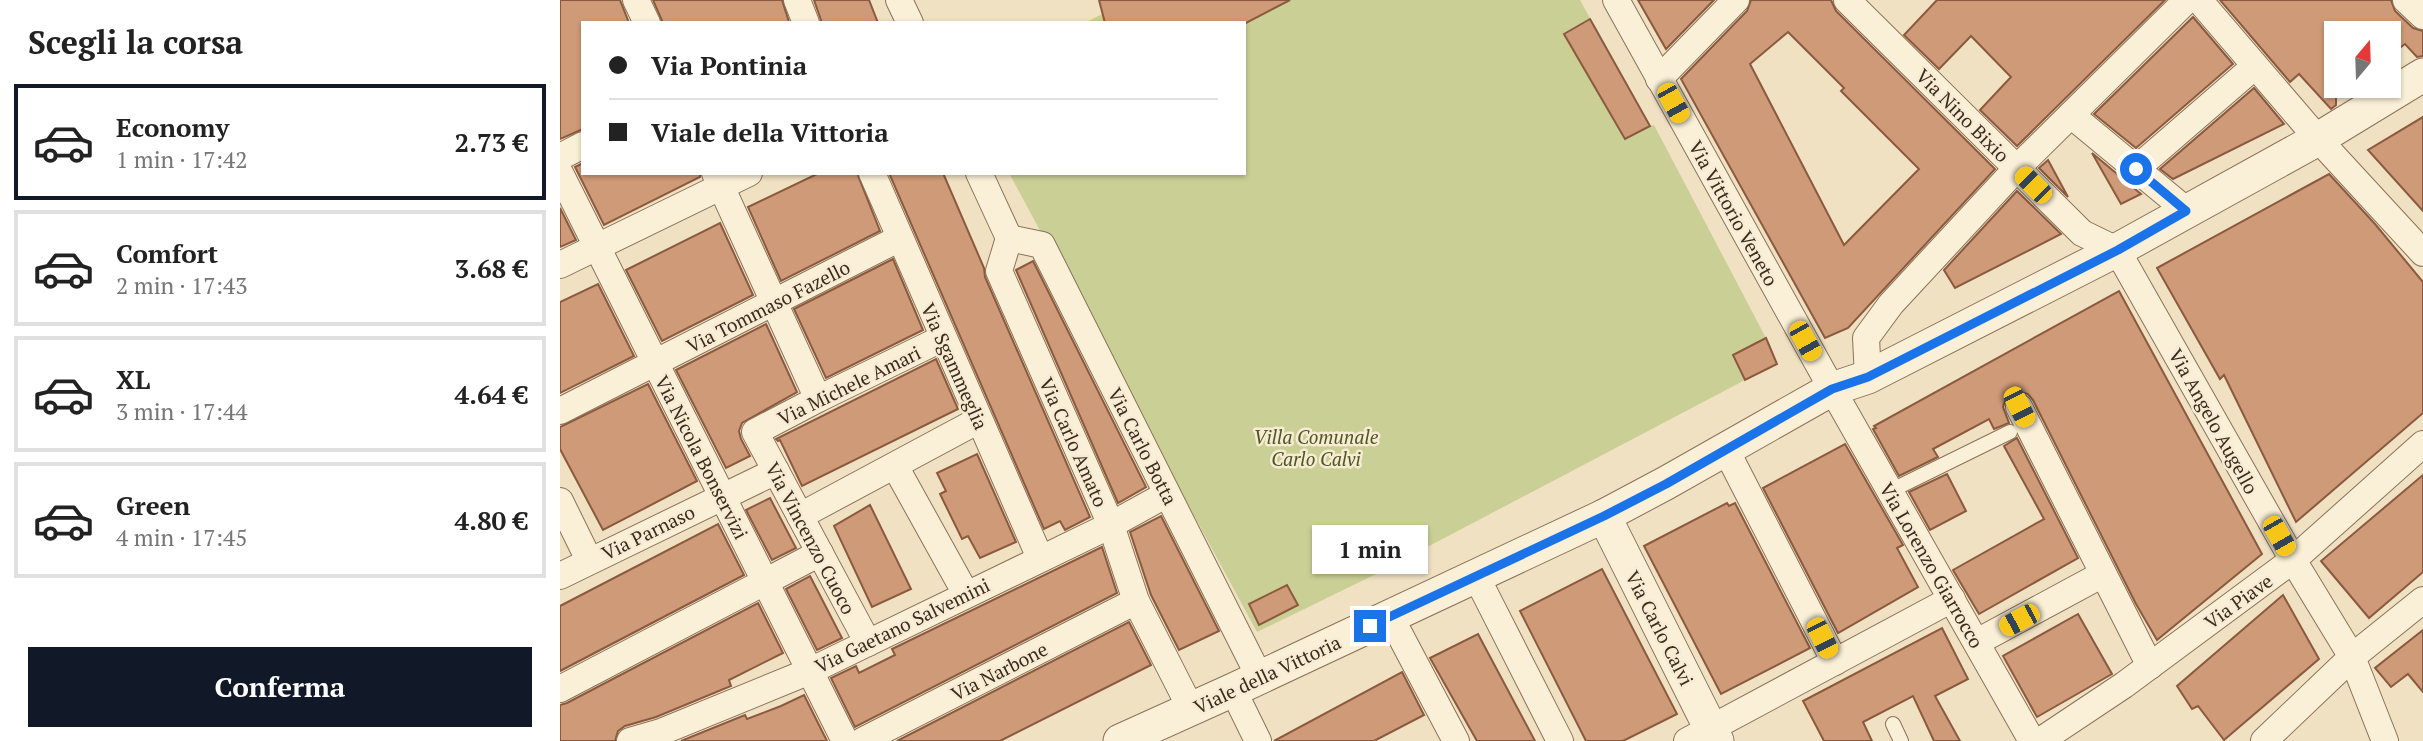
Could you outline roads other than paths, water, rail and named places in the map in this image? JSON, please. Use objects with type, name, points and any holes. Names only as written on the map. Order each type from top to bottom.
[{"type":"street","points":[[636,0],[646,21]]},
{"type":"street","points":[[797,0],[805,21]]},
{"type":"street","points":[[899,0],[909,21]]},
{"type":"street","name":"Via Vittorio Veneto","points":[[1616,0],[1832,389]]},
{"type":"street","points":[[1660,79],[1736,0]]},
{"type":"street","name":"Via Nino Bixio","points":[[1847,0],[2082,233],[2118,250]]},
{"type":"street","points":[[1868,377],[1866,338],[1885,313],[2017,168],[2187,0]]},
{"type":"street","points":[[2199,0],[2318,139],[2423,253]]},
{"type":"street","points":[[2406,0],[2423,16]]},
{"type":"street","points":[[2136,169],[2255,66]]},
{"type":"street","name":"Viale della Vittoria","points":[[1127,740],[1604,516],[1666,484],[1832,389],[1868,377],[2118,250],[2318,139],[2423,75]]},
{"type":"street","points":[[2071,115],[2186,211]]},
{"type":"street","points":[[560,157],[581,146]]},
{"type":"street","name":"Via Nicola Bonservizi","points":[[560,173],[845,741]]},
{"type":"street","points":[[560,265],[718,180],[740,175]]},
{"type":"street","name":"Via Sgammeglia","points":[[873,175],[1040,558]]},
{"type":"street","points":[[980,175],[1009,238]]},
{"type":"street","points":[[718,180],[818,398]]},
{"type":"street","name":"Via Tommaso Fazello","points":[[560,411],[900,238]]},
{"type":"street","name":"Via Carlo Botta","points":[[1009,238],[1042,245],[1167,494],[1247,684],[1258,741]]},
{"type":"street","name":"Via Carlo Amato","points":[[1009,238],[999,271],[1111,525],[1136,601],[1191,709]]},
{"type":"street","name":"Via Angelo Augello","points":[[2118,250],[2292,560],[2352,657],[2385,741]]},
{"type":"street","name":"Via Michele Amari","points":[[755,432],[818,398],[943,338]]},
{"type":"street","name":"Via Lorenzo Giarrocco","points":[[1832,389],[2032,741]]},
{"type":"street","points":[[2019,407],[2150,666]]},
{"type":"street","points":[[800,516],[979,420]]},
{"type":"street","name":"Via Vincenzo Cuoco","points":[[755,432],[868,643]]},
{"type":"street","name":"Via Piave","points":[[2040,741],[2150,666],[2292,560],[2423,444]]},
{"type":"street","points":[[1725,448],[1835,662]]},
{"type":"street","points":[[895,466],[965,594]]},
{"type":"street","name":"Via Parnaso","points":[[560,576],[776,471]]},
{"type":"street","name":"Via Gaetano Salvemini","points":[[630,741],[661,732],[810,671],[1111,525],[1167,494]]},
{"type":"street","points":[[560,501],[589,560]]},
{"type":"street","name":"Via Carlo Calvi","points":[[1604,516],[1705,737]]},
{"type":"street","points":[[560,689],[820,553]]},
{"type":"street","points":[[1977,642],[2104,574]]},
{"type":"street","points":[[1476,576],[1560,741]]},
{"type":"street","points":[[1705,737],[1952,599]]},
{"type":"street","points":[[2264,741],[2352,657],[2423,600]]},
{"type":"street","name":"Via Narbone","points":[[862,741],[1136,601]]},
{"type":"street","points":[[1390,616],[1445,737]]},
{"type":"lane","points":[[1890,491],[2010,432]]},
{"type":"lane","points":[[1893,724],[1901,741]]},
{"type":"park label","name":"Villa Comunale Carlo Calvi","points":[[1316,447]]}]
